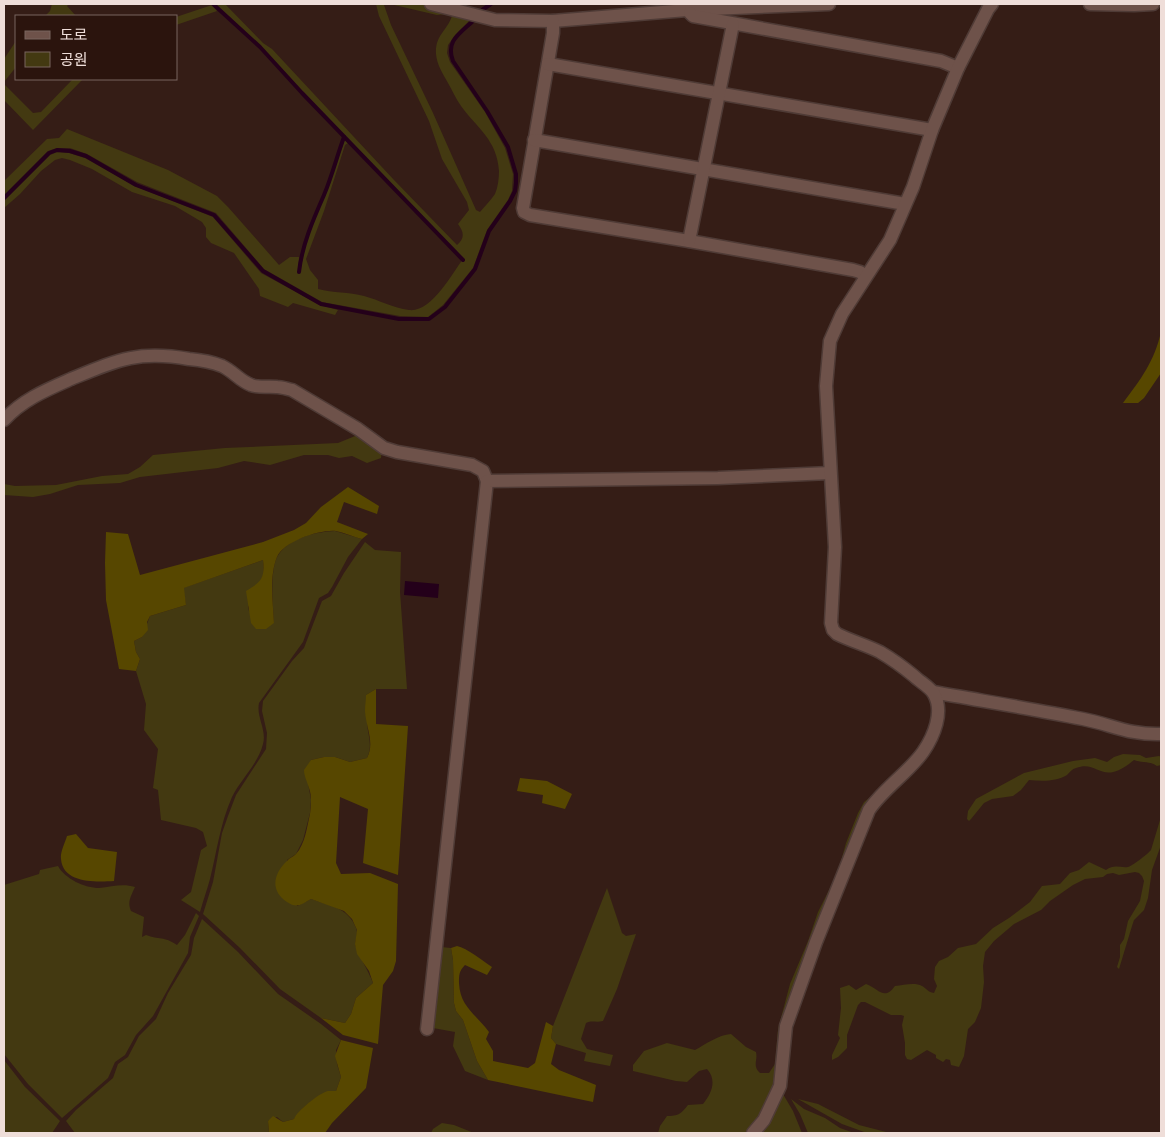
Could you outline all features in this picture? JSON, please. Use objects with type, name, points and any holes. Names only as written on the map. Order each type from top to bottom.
[{"type":"street","points":[[431,4],[495,20],[554,22],[687,10],[829,4]]},
{"type":"street","points":[[753,1133],[764,1120],[780,1086],[786,1026],[816,942],[869,810],[877,799],[923,752],[934,730],[938,711],[933,692],[902,666],[880,652],[843,637],[833,630],[830,615],[835,547],[826,386],[830,341],[842,314],[890,240],[958,68],[992,4]]},
{"type":"street","points":[[1090,4],[1153,4]]},
{"type":"street","points":[[687,10],[693,16],[941,62],[958,68]]},
{"type":"street","points":[[554,22],[523,208],[526,213],[853,270],[865,276]]},
{"type":"street","points":[[689,241],[733,24]]},
{"type":"street","points":[[548,64],[932,130]]},
{"type":"street","points":[[534,140],[905,204]]},
{"type":"street","points":[[4,420],[13,410],[35,396],[105,364],[134,356],[154,354],[176,356],[222,366],[253,386],[280,387],[292,390],[358,429],[384,448],[396,452],[472,465],[482,471],[487,481],[427,1029]]},
{"type":"street","points":[[487,481],[718,478],[830,473]]},
{"type":"street","points":[[933,692],[1073,717],[1126,732],[1143,735],[1161,734]]},
{"type":"green space","points":[[52,4],[69,4],[67,6],[75,15],[46,15],[50,11]]},
{"type":"green space","points":[[214,4],[225,4],[263,43],[272,49],[457,245],[463,235],[458,224],[469,210],[467,202],[442,159],[429,121],[379,16],[376,4],[390,4],[424,4],[474,16],[455,35],[448,45],[447,53],[450,62],[485,112],[505,148],[513,174],[512,191],[487,230],[473,268],[443,305],[428,317],[400,316],[322,302],[264,269],[216,213],[137,182],[87,154],[70,148],[57,148],[48,151],[4,196],[4,181],[47,139],[59,138],[67,129],[168,170],[217,196],[279,265],[290,257],[299,257],[299,273],[301,257],[315,215],[325,195],[345,139],[348,143],[345,145],[306,259],[310,270],[318,280],[318,289],[364,296],[397,308],[409,310],[425,305],[447,283],[463,259],[302,93],[261,47]],"holes":[[[390,4],[437,15],[445,14],[452,16],[437,42],[436,54],[439,66],[459,103],[491,143],[497,160],[499,174],[496,191],[480,212],[476,210],[391,25],[384,5]]]},
{"type":"green space","points":[[212,5],[217,11],[178,24],[178,16]]},
{"type":"green space","points":[[15,42],[15,68],[4,82],[4,59]]},
{"type":"green space","points":[[72,80],[82,80],[33,130],[4,100],[4,84],[33,113],[41,112]]},
{"type":"green space","points":[[57,152],[69,153],[85,158],[135,186],[213,217],[261,273],[320,305],[338,310],[335,315],[293,303],[288,307],[260,296],[259,289],[234,253],[211,243],[206,237],[206,228],[202,222],[175,206],[132,192],[92,169],[70,160],[62,158],[55,160],[41,171],[4,208],[4,201],[50,155]]},
{"type":"green space","points":[[360,434],[382,449],[381,458],[367,463],[352,456],[339,458],[328,455],[304,455],[270,465],[244,461],[218,468],[140,477],[120,483],[78,485],[33,497],[4,495],[4,484],[15,486],[56,485],[102,476],[128,474],[140,467],[153,455],[225,448],[338,443]]},
{"type":"green space","points":[[335,531],[362,539],[348,557],[328,593],[319,598],[303,642],[259,703],[258,708],[264,734],[263,744],[261,751],[236,790],[228,807],[200,912],[181,900],[191,892],[201,850],[207,846],[203,832],[196,828],[161,820],[158,790],[153,788],[158,749],[144,730],[146,704],[136,671],[140,659],[136,652],[134,641],[142,637],[150,616],[186,605],[183,588],[263,560],[264,576],[248,607],[249,611],[274,623],[273,577],[279,554],[290,543],[304,536]]},
{"type":"green space","points":[[365,542],[375,550],[401,552],[400,592],[407,689],[376,689],[366,695],[370,745],[367,758],[350,762],[335,757],[311,760],[308,783],[311,800],[310,813],[303,840],[296,854],[287,860],[297,906],[311,899],[337,908],[353,921],[356,928],[356,947],[373,983],[356,998],[351,1014],[345,1023],[321,1018],[280,989],[203,914],[213,882],[222,833],[236,795],[266,749],[267,733],[262,711],[263,701],[292,661],[304,648],[322,601],[331,596]]},
{"type":"green space","points":[[1123,754],[1140,755],[1146,758],[1159,756],[1161,757],[1161,765],[1157,766],[1152,763],[1134,760],[1114,772],[1101,771],[1084,766],[1075,768],[1067,775],[1058,779],[1029,780],[1013,796],[992,799],[984,803],[969,821],[967,819],[968,811],[976,799],[1024,773],[1073,761],[1095,758],[1107,762]]},
{"type":"green space","points":[[1161,786],[1161,845],[1152,870],[1148,898],[1144,910],[1134,920],[1119,969],[1117,967],[1120,957],[1120,945],[1124,939],[1128,921],[1140,901],[1144,881],[1139,873],[1135,872],[1119,875],[1113,873],[1103,877],[1085,879],[1050,901],[1041,910],[1014,924],[994,941],[985,952],[981,1008],[975,1022],[968,1029],[964,1056],[959,1067],[951,1065],[950,1060],[946,1059],[943,1062],[927,1050],[911,1060],[907,1059],[902,1025],[904,1016],[891,1015],[865,1002],[861,1002],[858,1005],[847,1035],[847,1048],[832,1060],[832,1055],[840,1038],[838,1035],[841,1008],[840,988],[849,985],[856,990],[866,984],[881,992],[888,993],[895,986],[913,984],[922,986],[934,993],[937,986],[934,979],[935,967],[939,961],[948,957],[958,948],[976,944],[993,928],[1030,902],[1042,886],[1060,884],[1070,873],[1079,870],[1089,862],[1106,870],[1114,867],[1128,867],[1149,852],[1160,820]]},
{"type":"green space","points":[[877,795],[803,968],[779,1076],[751,1133],[658,1133],[660,1126],[667,1116],[679,1114],[688,1105],[703,1104],[711,1091],[713,1082],[707,1069],[699,1071],[687,1082],[633,1071],[633,1065],[644,1051],[667,1043],[695,1050],[717,1038],[731,1034],[746,1047],[756,1052],[756,1065],[760,1073],[769,1073],[775,1064],[778,1029],[790,984],[818,912],[838,872],[846,843],[858,813],[864,802]]},
{"type":"green space","points":[[58,866],[70,879],[88,886],[99,888],[126,885],[135,887],[129,905],[131,911],[144,917],[142,937],[146,935],[165,939],[177,945],[185,935],[196,913],[199,916],[190,937],[188,953],[153,1016],[136,1035],[125,1055],[115,1062],[108,1078],[62,1118],[28,1084],[4,1054],[4,885],[39,874],[40,870]]},
{"type":"green space","points":[[607,888],[622,933],[626,936],[636,934],[617,989],[603,1021],[586,1023],[581,1039],[587,1049],[613,1055],[610,1066],[584,1061],[586,1053],[556,1044],[551,1038],[553,1026]]},
{"type":"green space","points":[[202,919],[238,952],[278,994],[341,1040],[336,1050],[337,1064],[341,1077],[336,1091],[312,1101],[294,1119],[283,1122],[277,1117],[268,1121],[269,1133],[75,1133],[66,1121],[113,1078],[118,1064],[128,1057],[139,1036],[156,1019],[168,993],[191,955],[194,938]]},
{"type":"green space","points":[[441,947],[451,948],[456,1011],[463,1020],[477,1061],[488,1080],[465,1071],[453,1046],[455,1032],[433,1028]]},
{"type":"green space","points":[[4,1060],[25,1087],[60,1121],[52,1133],[4,1133]]},
{"type":"green space","points":[[780,1089],[793,1111],[802,1133],[756,1133]]},
{"type":"green space","points":[[791,1099],[804,1109],[825,1118],[840,1128],[854,1133],[808,1133]]},
{"type":"green space","points":[[798,1099],[818,1104],[859,1125],[890,1133],[867,1133],[842,1124]]},
{"type":"green space","points":[[442,1123],[454,1125],[474,1133],[431,1133],[433,1129]]},
{"type":"shaded area","points":[[1161,332],[1161,373],[1144,398],[1138,403],[1123,403],[1151,361]]},
{"type":"shaded area","points":[[348,487],[379,506],[377,514],[344,502],[337,522],[368,534],[362,539],[336,531],[321,532],[295,541],[281,551],[277,557],[273,573],[274,623],[266,629],[256,629],[251,623],[246,591],[261,579],[263,560],[184,588],[186,605],[150,616],[147,622],[148,630],[142,637],[134,641],[136,652],[140,659],[136,671],[119,669],[106,600],[106,532],[128,534],[140,575],[263,542],[294,530],[306,523],[321,507]]},
{"type":"shaded area","points":[[405,581],[439,584],[438,598],[404,595]]},
{"type":"shaded area","points":[[376,689],[376,724],[408,726],[398,875],[363,863],[368,809],[340,797],[336,863],[341,874],[370,873],[398,884],[396,961],[393,971],[383,985],[378,1044],[343,1035],[321,1018],[345,1023],[351,1014],[356,998],[373,983],[369,971],[357,954],[355,944],[357,930],[352,919],[344,911],[311,899],[299,905],[291,904],[278,893],[275,882],[282,866],[299,850],[305,835],[311,801],[304,770],[311,760],[324,757],[335,757],[350,762],[367,758],[370,741],[365,711],[366,695]]},
{"type":"shaded area","points":[[520,778],[547,781],[572,794],[565,809],[542,803],[543,795],[517,791]]},
{"type":"shaded area","points":[[76,834],[88,848],[117,852],[114,881],[82,880],[68,873],[63,867],[61,853],[67,836]]},
{"type":"shaded area","points":[[457,946],[470,952],[492,967],[487,975],[465,965],[460,973],[459,983],[462,998],[489,1032],[486,1039],[493,1051],[493,1061],[528,1068],[535,1063],[546,1022],[553,1026],[551,1038],[556,1044],[551,1064],[559,1070],[596,1085],[593,1102],[488,1080],[477,1061],[463,1020],[456,1011],[454,1003],[451,948]]},
{"type":"shaded area","points":[[341,1040],[373,1048],[366,1088],[332,1123],[325,1133],[269,1133],[268,1121],[273,1116],[283,1122],[294,1119],[304,1107],[319,1095],[328,1091],[336,1091],[341,1077],[335,1056]]},
{"type":"waterway","points":[[213,4],[260,47],[463,260]]},
{"type":"waterway","points":[[482,10],[491,4]]},
{"type":"waterway","points":[[4,198],[49,153],[57,150],[70,151],[86,156],[136,185],[214,215],[263,271],[321,304],[399,319],[429,319],[445,307],[475,269],[489,231],[515,191],[516,174],[508,147],[487,111],[453,61],[451,54],[451,48],[456,37],[475,19]]},
{"type":"waterway","points":[[299,272],[308,233],[327,188],[344,137]]}]
